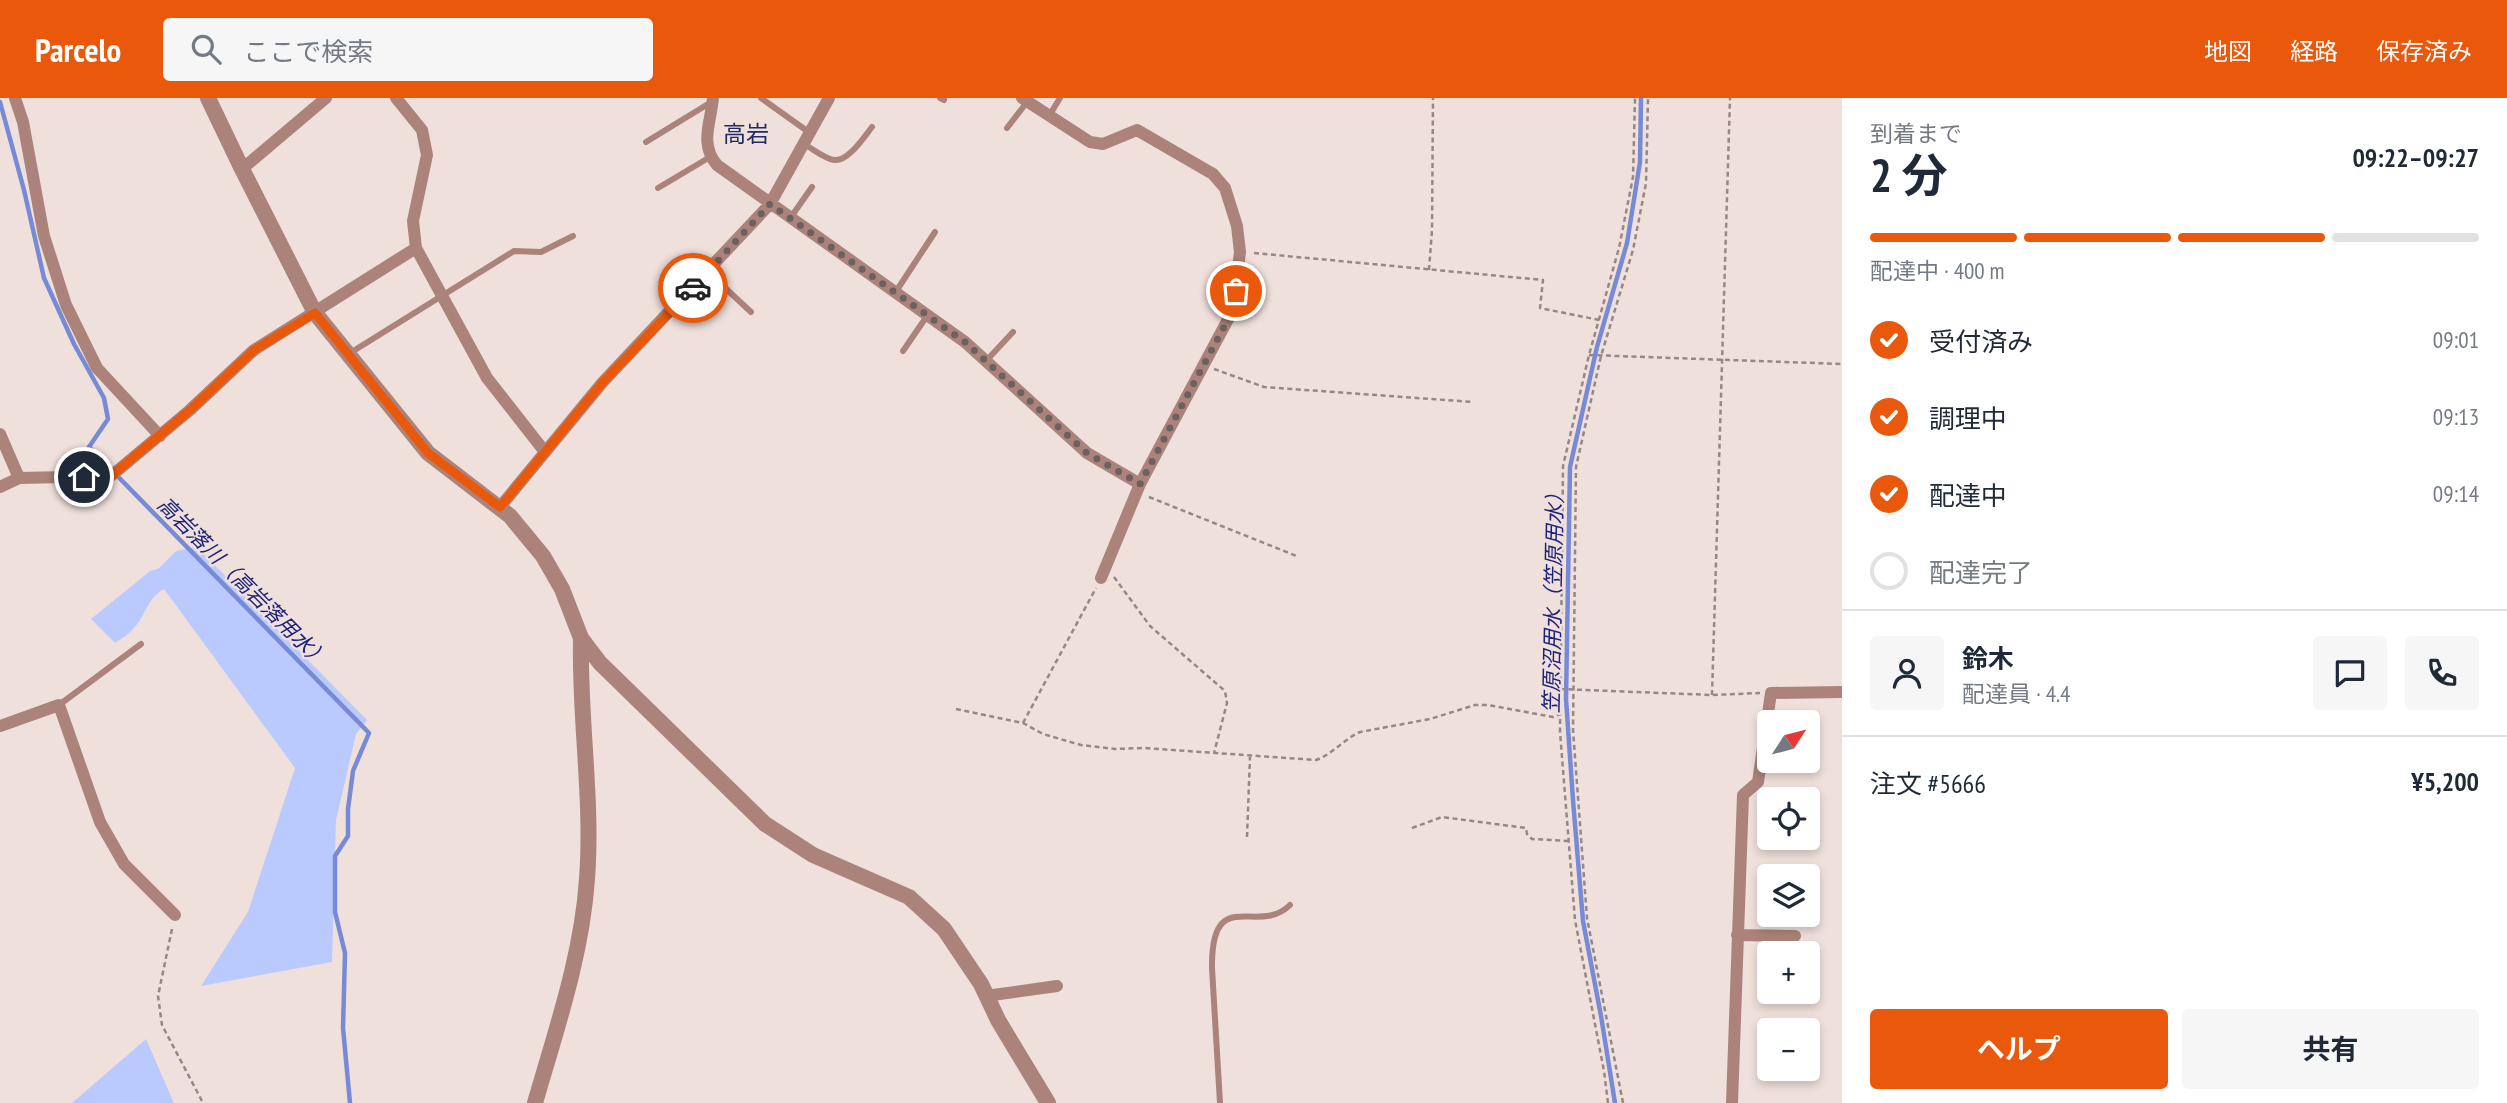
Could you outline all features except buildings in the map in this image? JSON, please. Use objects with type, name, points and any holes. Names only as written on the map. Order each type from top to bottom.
[{"type":"street","points":[[15,98],[23,122],[44,236],[66,305],[97,368],[160,436]]},
{"type":"street","points":[[208,98],[315,313],[428,453],[500,507],[542,556],[562,589],[581,638],[600,663],[765,824],[813,855],[909,897],[925,910],[944,929],[1048,1103]]},
{"type":"street","points":[[242,169],[326,98]]},
{"type":"street","points":[[396,98],[422,130],[427,155],[413,221],[416,248],[487,377],[545,453]]},
{"type":"street","points":[[500,507],[602,383],[770,204],[830,98]]},
{"type":"street","points":[[713,100],[707,135],[709,157],[717,165],[986,361],[1087,453],[1139,488]]},
{"type":"street","points":[[1025,100],[1090,142],[1103,144],[1137,130],[1213,174],[1225,188],[1237,226],[1240,252],[1233,310],[1139,488],[1103,573]]},
{"type":"street","points":[[0,487],[19,478],[111,476],[160,436],[254,350],[416,248]]},
{"type":"street","points":[[0,434],[19,478]]},
{"type":"street","points":[[535,1103],[576,953],[587,880],[589,813],[580,680],[581,638]]},
{"type":"street","points":[[1732,1103],[1743,795],[1758,782],[1771,693],[1842,692]]},
{"type":"street","points":[[0,726],[59,705],[100,822],[124,864],[175,915]]},
{"type":"street","points":[[1737,935],[1795,936]]},
{"type":"street","points":[[986,996],[1057,986]]},
{"type":"lane","points":[[761,98],[833,160],[841,160],[851,152],[872,127]]},
{"type":"lane","points":[[1049,116],[1060,98]]},
{"type":"lane","points":[[646,142],[713,100]]},
{"type":"lane","points":[[1007,128],[1025,100]]},
{"type":"lane","points":[[658,188],[709,157]]},
{"type":"lane","points":[[791,219],[812,187]]},
{"type":"lane","points":[[895,293],[935,232]]},
{"type":"lane","points":[[348,354],[514,251],[541,252],[573,236]]},
{"type":"lane","points":[[708,272],[751,312]]},
{"type":"lane","points":[[903,351],[927,316]]},
{"type":"lane","points":[[986,361],[1013,332]]},
{"type":"lane","points":[[59,705],[141,645]]},
{"type":"lane","points":[[1220,1103],[1212,968],[1216,928],[1226,920],[1242,916],[1274,915],[1290,905]]},
{"type":"path","points":[[1429,270],[1433,98]]},
{"type":"path","points":[[1608,1103],[1575,920],[1568,841],[1560,714],[1563,466],[1589,355],[1619,248],[1633,177],[1635,98]]},
{"type":"path","points":[[1622,1103],[1587,918],[1573,730],[1576,467],[1601,356],[1633,250],[1646,183],[1648,98]]},
{"type":"path","points":[[1712,695],[1730,98]]},
{"type":"path","points":[[1240,252],[1543,280],[1541,307],[1599,320]]},
{"type":"path","points":[[1589,355],[1842,364]]},
{"type":"path","points":[[1206,365],[1264,387],[1473,402]]},
{"type":"path","points":[[1139,488],[1299,557]]},
{"type":"path","points":[[1023,723],[1103,573],[1125,589],[1150,626],[1224,691],[1227,703],[1213,753]]},
{"type":"path","points":[[1560,689],[1712,695],[1771,693]]},
{"type":"path","points":[[956,709],[1023,723],[1042,734],[1081,745],[1250,757],[1321,759],[1360,732],[1430,719],[1475,705],[1553,717],[1560,714]]},
{"type":"path","points":[[1247,837],[1250,757]]},
{"type":"path","points":[[1412,828],[1442,817],[1526,828],[1532,839],[1568,841]]},
{"type":"path","points":[[175,915],[158,996],[162,1024],[203,1103]]},
{"type":"shaded area","points":[[197,547],[367,720],[356,734],[336,820],[332,962],[201,986],[248,912],[295,768],[164,589],[150,602],[133,629],[115,643],[91,619],[150,571],[158,569],[176,551]]},
{"type":"shaded area","points":[[146,1039],[174,1103],[72,1103]]},
{"type":"waterway","name":"笠原沼用水（笠原用水）","points":[[1615,1103],[1583,921],[1573,800],[1566,699],[1570,467],[1597,347],[1627,243],[1640,162],[1641,98]]},
{"type":"waterway","name":"高岩落川（高岩落用水）","points":[[0,102],[44,278],[74,344],[104,398],[108,419],[89,447],[369,733],[353,771],[348,836],[335,856],[335,912],[345,953],[343,1028],[350,1103]]},
{"type":"way so far","points":[[693,288],[770,204],[965,342],[1087,453],[1140,484],[1206,365],[1233,310],[1236,291]]},
{"type":"district","name":"高岩","points":[[746,133]]},
{"type":"route","points":[[84,477],[111,476],[190,410],[254,350],[315,313],[428,453],[500,507],[602,383],[693,288]]}]
